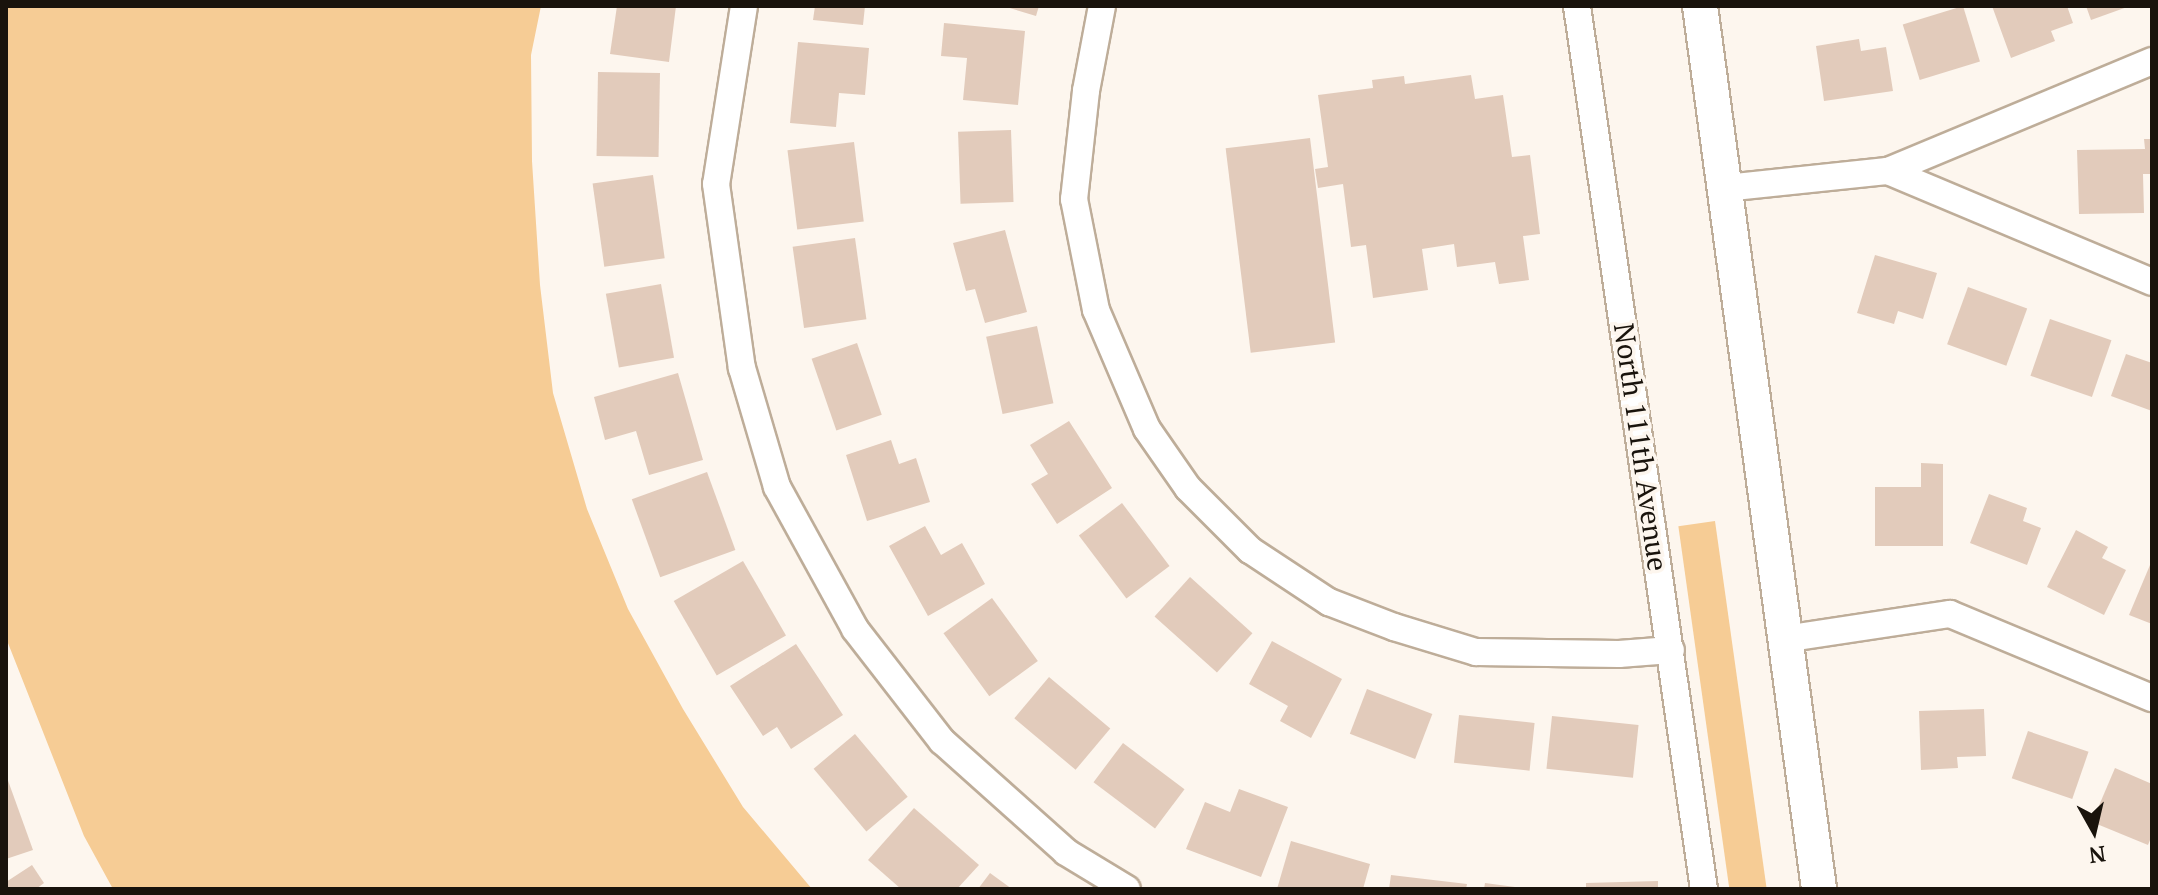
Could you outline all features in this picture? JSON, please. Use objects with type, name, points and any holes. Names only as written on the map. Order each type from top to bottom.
[{"type":"street","points":[[744,6],[716,184],[742,368],[777,487],[855,629],[942,741],[1066,852],[1127,889]]},
{"type":"street","points":[[1102,6],[1086,91],[1074,199],[1096,310],[1147,429],[1188,488],[1250,550],[1329,602],[1394,627],[1476,652],[1619,654],[1671,650]]},
{"type":"street","name":"North 111th Avenue","points":[[1577,6],[1704,889]]},
{"type":"street","points":[[1700,6],[1819,889]]},
{"type":"street","points":[[1725,188],[1888,171],[2152,61]]},
{"type":"street","points":[[1888,171],[2152,282]]},
{"type":"street","points":[[1784,639],[1950,614],[2152,698]]},
{"type":"shaded area","points":[[6,6],[541,6],[531,55],[532,161],[540,285],[553,393],[587,509],[628,609],[683,709],[743,807],[812,889],[113,889],[84,836],[6,638]]},
{"type":"shaded area","points":[[1715,521],[1767,889],[1729,889],[1678,526]]},
{"type":"building","points":[[617,6],[676,6],[669,62],[610,54]]},
{"type":"building","points":[[815,6],[865,6],[863,25],[813,20]]},
{"type":"building","points":[[1003,6],[1039,6],[1036,16]]},
{"type":"building","points":[[1963,6],[1980,61],[1920,80],[1903,24]]},
{"type":"building","points":[[1992,6],[2067,6],[2073,23],[2051,31],[2055,41],[2011,58]]},
{"type":"building","points":[[2086,6],[2130,6],[2091,20]]},
{"type":"building","points":[[944,23],[1025,31],[1018,105],[963,100],[967,58],[941,56]]},
{"type":"building","points":[[1859,39],[1861,51],[1886,47],[1893,91],[1824,101],[1816,46]]},
{"type":"building","points":[[798,42],[869,48],[865,95],[839,93],[836,127],[790,123]]},
{"type":"building","points":[[598,72],[660,73],[659,157],[597,156]]},
{"type":"building","points":[[1471,75],[1475,99],[1503,95],[1512,157],[1530,155],[1540,234],[1523,236],[1529,280],[1499,284],[1495,262],[1457,267],[1454,244],[1422,249],[1428,290],[1373,298],[1366,245],[1351,247],[1343,184],[1318,188],[1315,169],[1328,167],[1318,95],[1373,88],[1372,80],[1404,76],[1405,84]]},
{"type":"building","points":[[1011,130],[1014,202],[961,204],[958,132]]},
{"type":"building","points":[[1310,138],[1335,342],[1251,353],[1226,148]]},
{"type":"building","points":[[2144,139],[2152,139],[2152,174],[2143,174],[2144,213],[2079,214],[2077,150],[2145,149]]},
{"type":"building","points":[[854,142],[864,221],[797,230],[787,150]]},
{"type":"building","points":[[653,175],[665,258],[604,267],[593,183]]},
{"type":"building","points":[[1005,230],[1027,312],[985,323],[975,289],[966,291],[953,243]]},
{"type":"building","points":[[855,238],[866,319],[804,328],[793,247]]},
{"type":"building","points":[[1875,255],[1937,273],[1923,319],[1898,311],[1894,324],[1857,313]]},
{"type":"building","points":[[661,284],[674,358],[619,368],[606,294]]},
{"type":"building","points":[[1968,287],[2027,309],[2006,366],[1947,344]]},
{"type":"building","points":[[2050,319],[2111,340],[2092,397],[2030,376]]},
{"type":"building","points":[[1037,326],[1053,403],[1003,414],[986,337]]},
{"type":"building","points":[[857,343],[882,415],[836,430],[812,359]]},
{"type":"building","points":[[2126,354],[2152,363],[2152,411],[2111,396]]},
{"type":"building","points":[[678,373],[703,460],[649,475],[636,431],[605,440],[594,397]]},
{"type":"building","points":[[1069,421],[1112,488],[1057,524],[1031,484],[1048,474],[1030,445]]},
{"type":"building","points":[[891,440],[899,464],[916,458],[930,502],[867,521],[846,455]]},
{"type":"building","points":[[1921,463],[1943,464],[1943,546],[1875,546],[1875,487],[1921,487]]},
{"type":"building","points":[[707,472],[735,550],[660,577],[632,499]]},
{"type":"building","points":[[1989,494],[2027,508],[2023,521],[2041,528],[2027,565],[1970,543]]},
{"type":"building","points":[[1122,503],[1170,566],[1126,599],[1079,535]]},
{"type":"building","points":[[925,526],[941,555],[962,543],[985,584],[928,616],[889,546]]},
{"type":"building","points":[[2076,530],[2108,547],[2102,558],[2126,570],[2104,615],[2047,587]]},
{"type":"building","points":[[743,561],[786,635],[717,675],[674,601]]},
{"type":"building","points":[[2152,566],[2152,624],[2129,615]]},
{"type":"building","points":[[1190,577],[1252,633],[1217,673],[1155,616]]},
{"type":"building","points":[[992,598],[1038,661],[989,696],[943,633]]},
{"type":"building","points":[[1272,641],[1342,679],[1311,738],[1280,721],[1288,706],[1249,684]]},
{"type":"building","points":[[796,644],[843,715],[791,749],[777,727],[763,736],[730,686]]},
{"type":"building","points":[[1049,677],[1110,728],[1076,770],[1014,718]]},
{"type":"building","points":[[1367,689],[1432,714],[1415,759],[1350,734]]},
{"type":"building","points":[[1984,709],[1986,756],[1957,757],[1958,768],[1921,770],[1919,711]]},
{"type":"building","points":[[1459,715],[1535,723],[1530,771],[1454,763]]},
{"type":"building","points":[[1552,716],[1639,725],[1633,778],[1546,769]]},
{"type":"building","points":[[2028,731],[2089,752],[2072,799],[2012,778]]},
{"type":"building","points":[[855,734],[908,797],[866,832],[814,769]]},
{"type":"building","points":[[1123,743],[1184,789],[1155,828],[1094,782]]},
{"type":"building","points":[[2115,768],[2152,784],[2152,835],[2148,845],[2092,822]]},
{"type":"building","points":[[6,775],[33,850],[6,859]]},
{"type":"building","points":[[1239,789],[1288,807],[1261,877],[1186,849],[1205,802],[1230,812]]},
{"type":"building","points":[[914,808],[979,865],[957,889],[901,889],[868,860]]},
{"type":"building","points":[[1291,841],[1370,864],[1363,889],[1277,889]]},
{"type":"building","points":[[32,865],[44,883],[36,889],[6,889],[6,882]]},
{"type":"building","points":[[990,873],[1012,889],[978,889]]},
{"type":"building","points":[[1391,875],[1467,884],[1466,889],[1389,889]]},
{"type":"building","points":[[1658,881],[1658,889],[1586,889],[1586,883]]},
{"type":"building","points":[[1485,883],[1515,887],[1515,889],[1484,889]]}]
